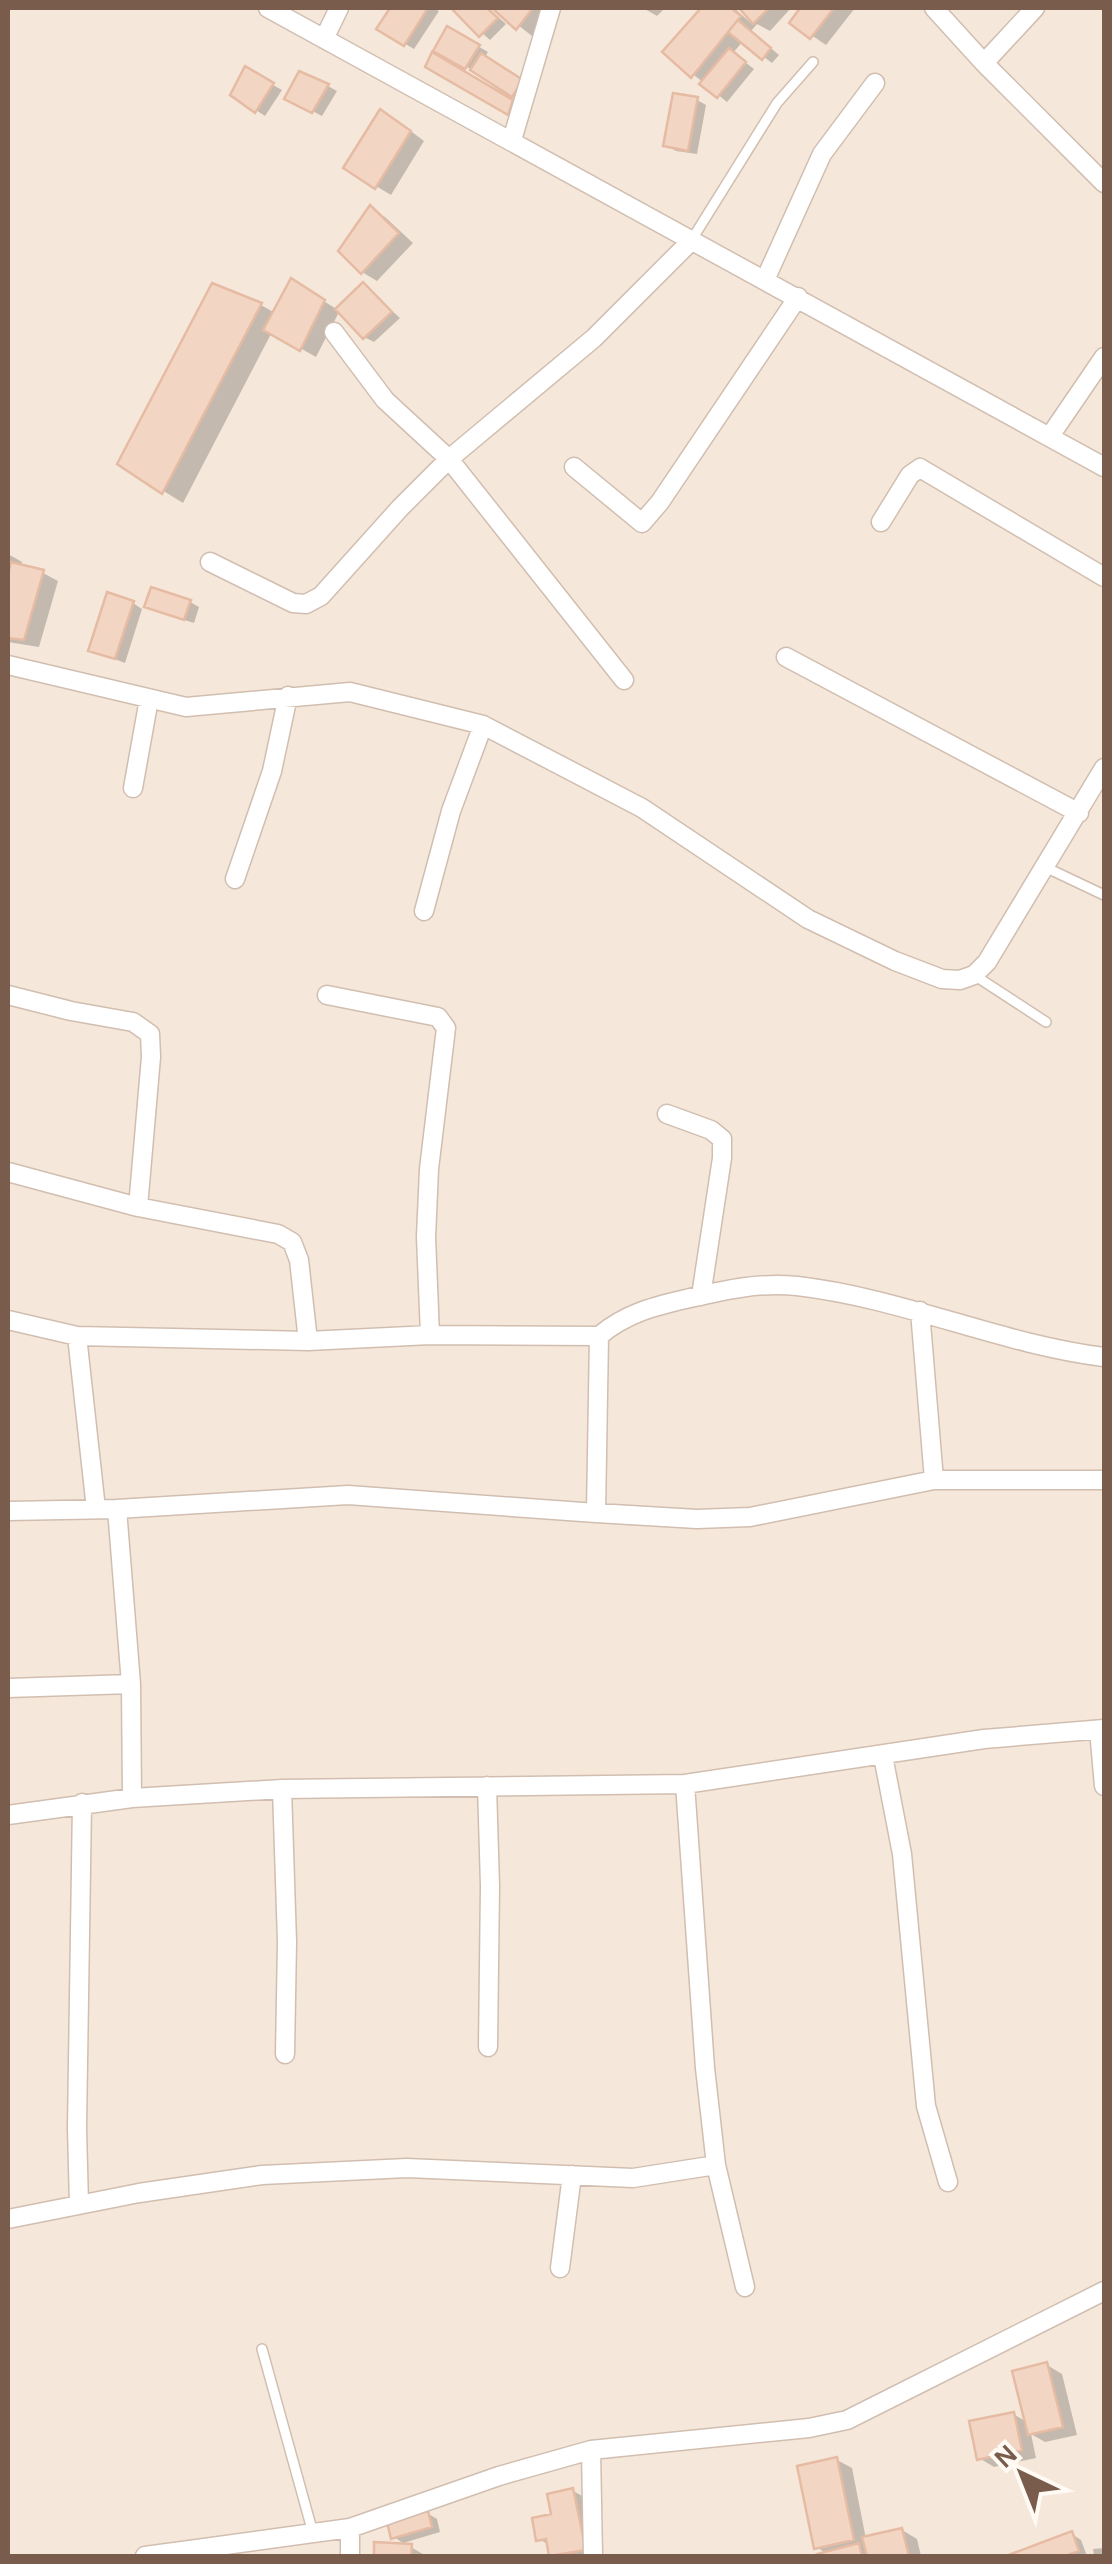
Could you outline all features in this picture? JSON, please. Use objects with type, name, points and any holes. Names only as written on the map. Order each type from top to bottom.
[{"type":"street","points":[[268,8],[1104,467]]},
{"type":"street","points":[[324,39],[339,8]]},
{"type":"street","points":[[512,140],[551,8]]},
{"type":"street","points":[[934,8],[1104,184]]},
{"type":"street","points":[[984,64],[1035,8]]},
{"type":"street","points":[[766,280],[822,154],[875,83]]},
{"type":"street","points":[[210,562],[294,604],[306,604],[321,596],[449,459],[594,338],[691,241]]},
{"type":"street","points":[[574,467],[642,523],[798,298]]},
{"type":"street","points":[[334,332],[385,400],[449,459],[624,680]]},
{"type":"street","points":[[1050,436],[1104,357]]},
{"type":"street","points":[[881,522],[910,475],[920,468],[1104,577]]},
{"type":"street","points":[[786,658],[1078,813]]},
{"type":"street","points":[[8,666],[186,707],[350,692],[484,725],[642,808],[808,919],[894,961],[942,979],[960,980],[974,975],[987,962],[1104,768]]},
{"type":"street","points":[[235,879],[272,771],[288,696]]},
{"type":"street","points":[[134,788],[150,699]]},
{"type":"street","points":[[424,911],[451,811],[484,725]]},
{"type":"street","points":[[8,995],[71,1012],[133,1022],[150,1034],[138,1207]]},
{"type":"street","points":[[327,995],[438,1017],[446,1028],[428,1168],[430,1335]]},
{"type":"street","points":[[667,1114],[710,1130],[722,1139],[701,1296]]},
{"type":"street","points":[[8,1172],[138,1207],[278,1234],[292,1242],[298,1260],[308,1341]]},
{"type":"street","points":[[8,1320],[76,1336],[308,1341],[430,1335],[600,1336],[620,1318],[654,1306],[742,1286],[796,1286],[920,1311],[1072,1353],[1104,1357]]},
{"type":"street","points":[[920,1311],[934,1480]]},
{"type":"street","points":[[76,1336],[96,1509]]},
{"type":"street","points":[[596,1513],[600,1336]]},
{"type":"street","points":[[8,1511],[117,1509],[348,1495],[596,1513],[750,1517],[934,1480],[1104,1480]]},
{"type":"street","points":[[117,1509],[131,1684],[132,1798]]},
{"type":"street","points":[[8,1688],[131,1684]]},
{"type":"street","points":[[8,1815],[132,1798],[282,1789],[685,1784],[984,1739],[1102,1729],[1104,1786]]},
{"type":"street","points":[[883,1756],[902,1854],[926,2106],[948,2182]]},
{"type":"street","points":[[685,1784],[705,2068],[716,2166],[745,2287]]},
{"type":"street","points":[[486,1786],[490,1886],[488,2047]]},
{"type":"street","points":[[282,1789],[285,2054]]},
{"type":"street","points":[[79,2205],[82,1803]]},
{"type":"street","points":[[8,2219],[262,2175],[407,2168],[633,2178],[716,2166]]},
{"type":"street","points":[[560,2268],[572,2175]]},
{"type":"street","points":[[146,2556],[350,2528],[498,2476],[591,2450],[808,2428],[847,2420],[1104,2291]]},
{"type":"street","points":[[591,2450],[593,2556]]},
{"type":"street","points":[[350,2528],[350,2556]]},
{"type":"lane","points":[[691,241],[777,103],[812,62]]},
{"type":"lane","points":[[1047,868],[1104,895]]},
{"type":"lane","points":[[974,975],[1046,1022]]},
{"type":"lane","points":[[262,2349],[313,2533]]},
{"type":"shaded area","points":[[8,8],[1104,8],[1104,2556],[8,2556]]},
{"type":"building","points":[[390,8],[428,8],[404,46],[376,29]]},
{"type":"building","points":[[451,8],[487,8],[498,18],[479,37]]},
{"type":"building","points":[[492,8],[533,8],[516,30]]},
{"type":"building","points":[[701,8],[731,8],[741,16],[691,78],[662,52]]},
{"type":"building","points":[[739,8],[769,8],[753,24]]},
{"type":"building","points":[[800,8],[834,8],[810,39],[789,23]]},
{"type":"building","points":[[738,20],[771,48],[762,60],[728,32]]},
{"type":"building","points":[[447,26],[480,45],[465,69],[433,51]]},
{"type":"building","points":[[729,48],[746,62],[717,98],[699,84]]},
{"type":"building","points":[[432,52],[513,100],[508,115],[425,67]]},
{"type":"building","points":[[481,53],[523,80],[512,97],[470,70]]},
{"type":"building","points":[[245,66],[274,83],[255,113],[230,95]]},
{"type":"building","points":[[299,71],[329,84],[312,113],[284,99]]},
{"type":"building","points":[[673,93],[698,97],[688,151],[663,146]]},
{"type":"building","points":[[380,109],[411,131],[375,189],[343,168]]},
{"type":"building","points":[[370,205],[399,233],[361,274],[338,251]]},
{"type":"building","points":[[291,278],[325,300],[300,351],[263,330]]},
{"type":"building","points":[[363,282],[392,312],[363,339],[335,309]]},
{"type":"building","points":[[212,283],[262,303],[162,494],[117,464]]},
{"type":"building","points":[[11,562],[44,570],[24,640],[8,638]]},
{"type":"building","points":[[151,587],[191,600],[184,620],[144,607]]},
{"type":"building","points":[[107,592],[134,601],[115,659],[88,651]]},
{"type":"building","points":[[1047,2362],[1063,2427],[1028,2435],[1012,2371]]},
{"type":"building","points":[[1014,2412],[1022,2450],[977,2460],[969,2421]]},
{"type":"building","points":[[837,2457],[854,2540],[814,2549],[797,2466]]},
{"type":"building","points":[[573,2488],[586,2550],[549,2556],[546,2539],[536,2541],[532,2518],[551,2514],[547,2494]]},
{"type":"building","points":[[428,2511],[432,2527],[391,2539],[387,2522]]},
{"type":"building","points":[[902,2528],[909,2556],[867,2556],[862,2537]]},
{"type":"building","points":[[1072,2531],[1079,2551],[1065,2556],[1006,2556]]},
{"type":"building","points":[[374,2542],[412,2544],[411,2556],[374,2556]]},
{"type":"building","points":[[859,2543],[862,2556],[817,2554]]}]
